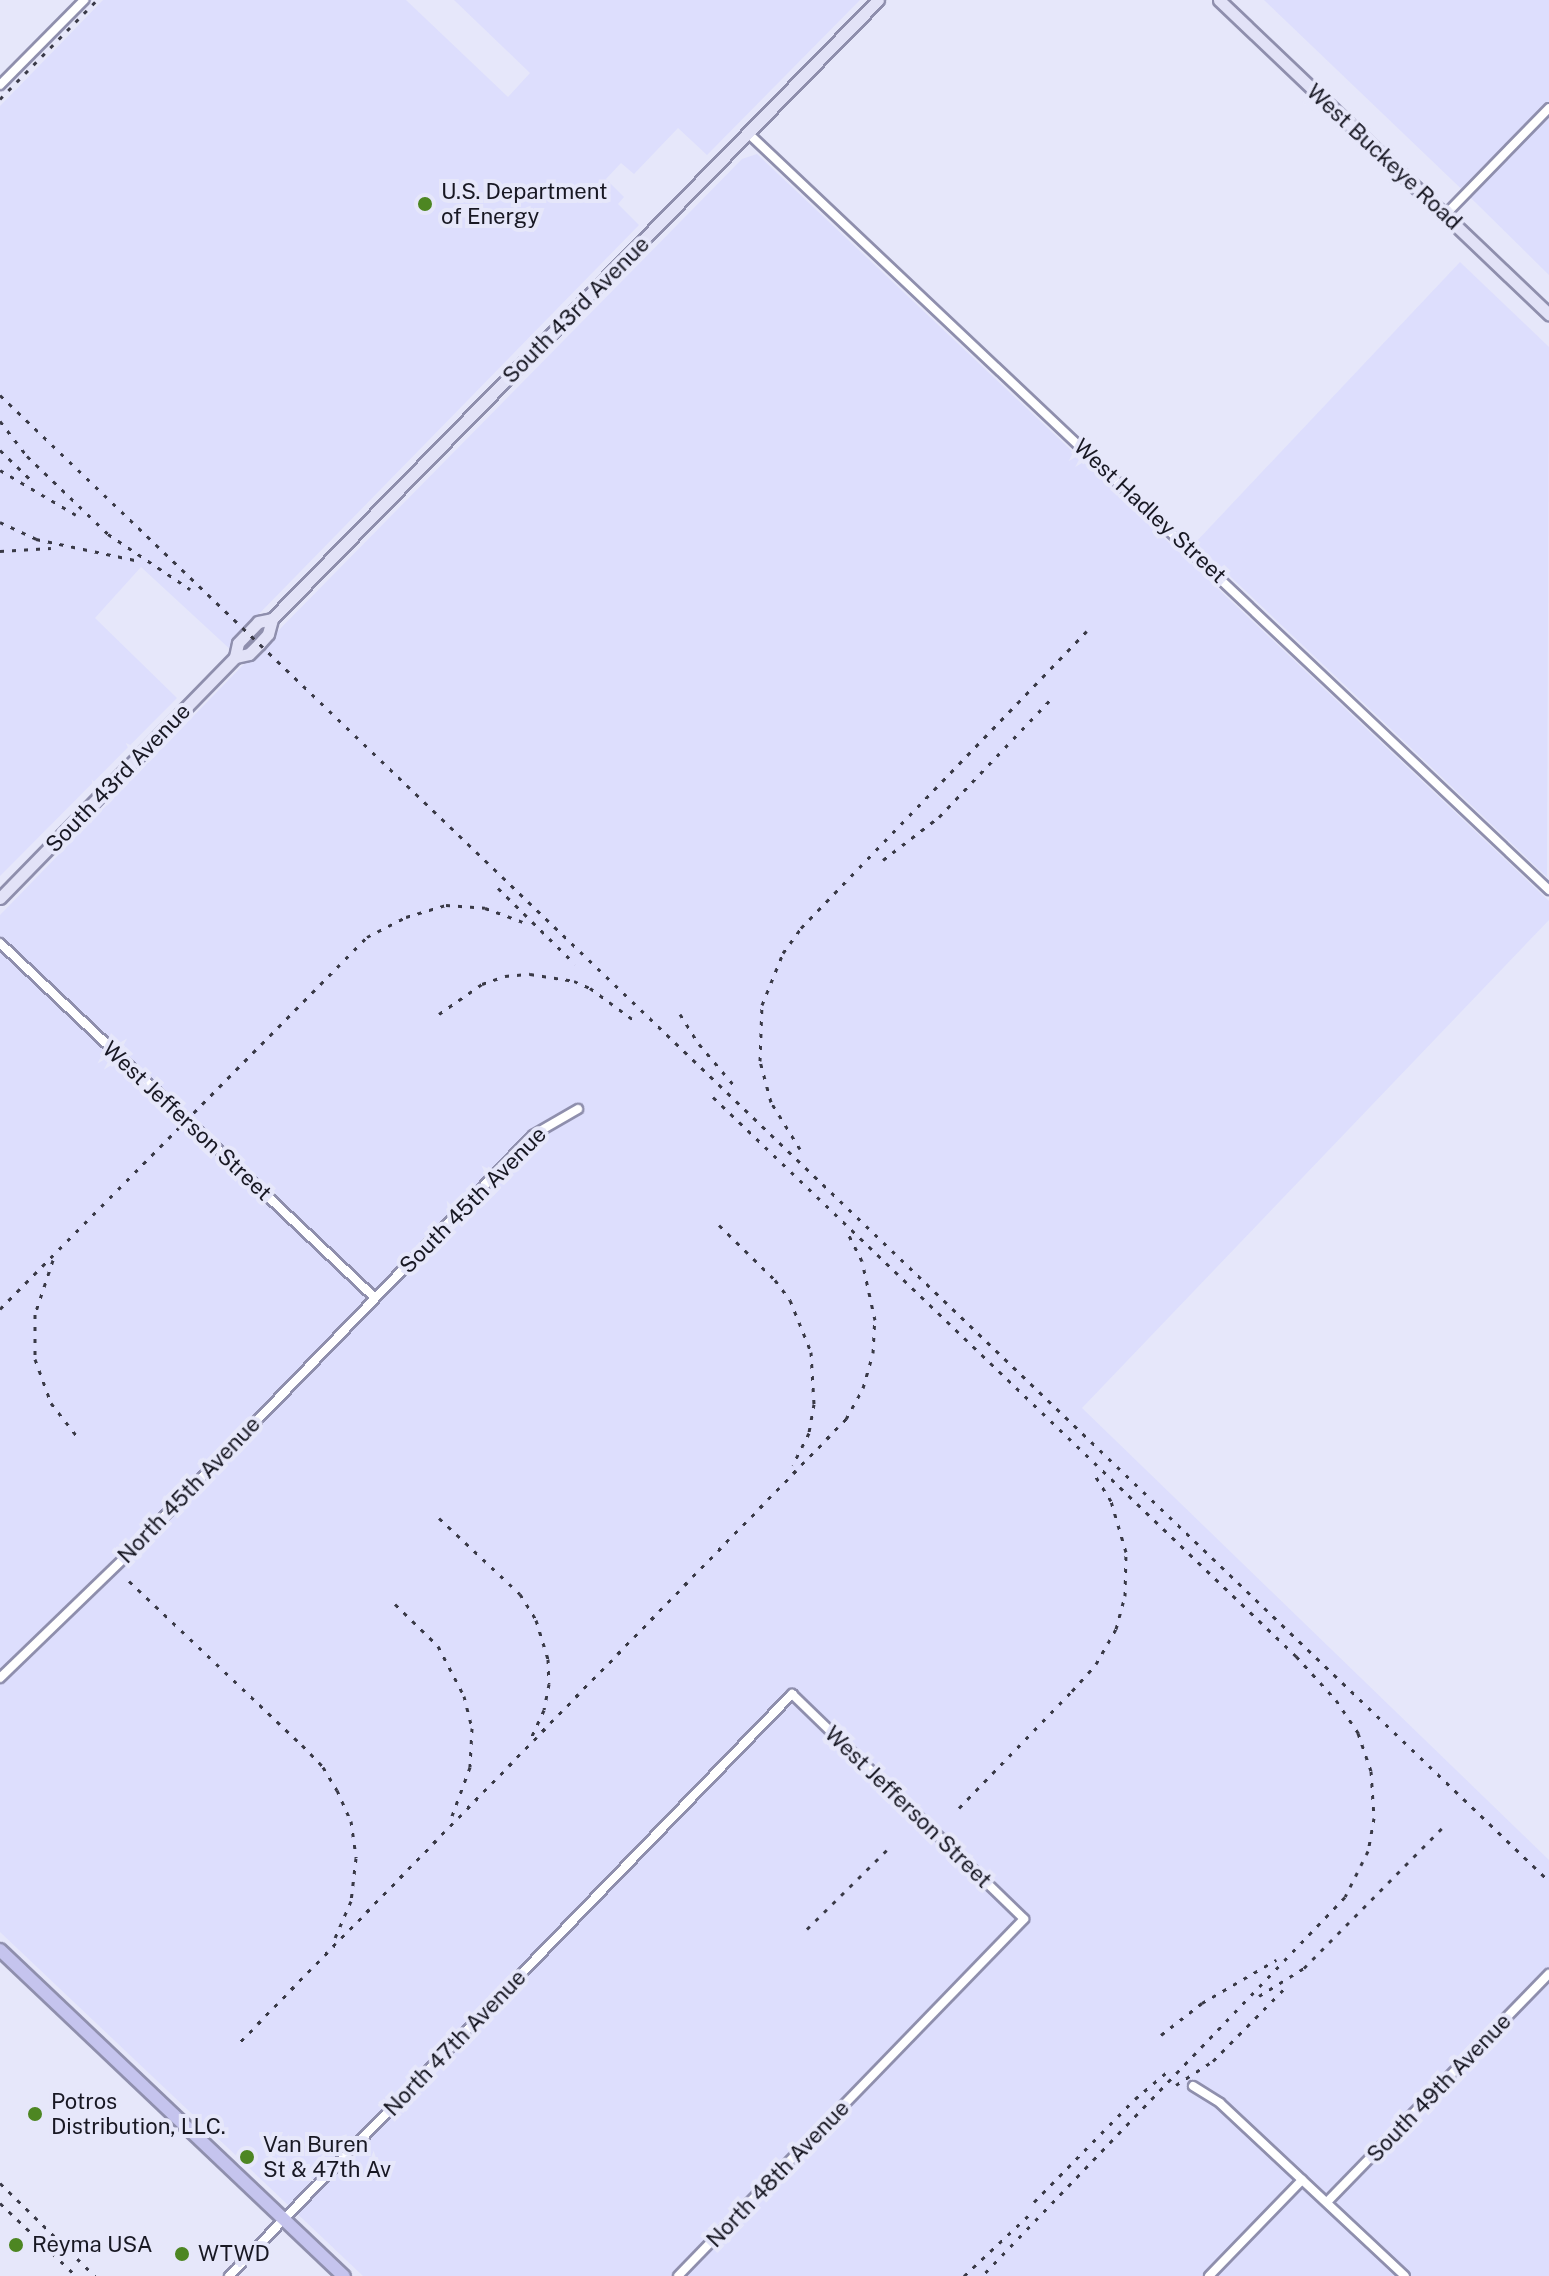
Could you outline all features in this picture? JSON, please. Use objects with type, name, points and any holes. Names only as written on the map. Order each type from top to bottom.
[{"type":"main road","name":"South 43rd Avenue","points":[[0,898],[235,657],[238,643],[247,633],[258,622],[272,619],[878,0]]},
{"type":"main road","name":"West Buckeye Road","points":[[1219,0],[1549,314]]},
{"type":"main road","points":[[0,1950],[344,2276]]},
{"type":"street","points":[[0,85],[84,0]]},
{"type":"street","points":[[1445,215],[1549,108]]},
{"type":"street","name":"West Hadley Street","points":[[749,134],[1549,890]]},
{"type":"street","name":"West Jefferson Street","points":[[0,943],[375,1298]]},
{"type":"street","name":"South 45th Avenue","points":[[375,1298],[533,1135],[578,1109]]},
{"type":"street","name":"North 45th Avenue","points":[[0,1678],[122,1560],[375,1298]]},
{"type":"street","name":"West Jefferson Street","points":[[792,1694],[1024,1919]]},
{"type":"street","name":"North 47th Avenue","points":[[229,2276],[792,1694]]},
{"type":"street","name":"North 48th Avenue","points":[[678,2276],[1024,1919]]},
{"type":"street","name":"South 49th Avenue","points":[[1328,2201],[1549,1974]]},
{"type":"street","points":[[1193,2086],[1220,2103],[1405,2276]]},
{"type":"street","points":[[1209,2276],[1302,2180]]},
{"type":"shaded area","points":[[103,0],[406,0],[508,97],[530,73],[454,0],[860,0],[707,155],[678,128],[634,174],[621,163],[606,179],[624,197],[618,204],[639,225],[254,619],[272,637],[742,159],[757,154],[1549,901],[1549,920],[1082,1408],[1549,1860],[1549,2276],[363,2276],[0,1932],[0,915],[245,663],[141,567],[95,618],[177,698],[0,876],[0,106]]},
{"type":"shaded area","points":[[1264,0],[1549,0],[1549,275],[1475,202]]},
{"type":"shaded area","points":[[1460,262],[1549,347],[1547,877],[1195,543]]},
{"type":"railway","points":[[0,99],[97,0]]},
{"type":"railway","points":[[0,395],[1549,1881]]},
{"type":"railway","points":[[0,421],[27,456],[108,534],[190,589]]},
{"type":"railway","points":[[0,450],[32,481]]},
{"type":"railway","points":[[0,470],[76,515]]},
{"type":"railway","points":[[0,522],[36,539],[135,560]]},
{"type":"railway","points":[[0,551],[51,548]]},
{"type":"railway","points":[[800,1149],[771,1102],[760,1061],[762,1005],[783,953],[801,928],[1087,631]]},
{"type":"railway","points":[[883,860],[939,817],[1054,696]]},
{"type":"railway","points":[[498,888],[575,964]]},
{"type":"railway","points":[[0,1309],[367,937],[406,917],[446,905],[485,908],[523,922]]},
{"type":"railway","points":[[439,1014],[482,984],[505,976],[530,974],[574,981],[590,988],[635,1021]]},
{"type":"railway","points":[[680,1014],[699,1044],[737,1089]]},
{"type":"railway","points":[[713,1097],[1296,1656],[1336,1700],[1358,1733],[1371,1771],[1374,1818],[1368,1851],[1345,1897],[982,2276]]},
{"type":"railway","points":[[719,1225],[775,1280],[790,1300],[811,1352],[814,1404],[809,1433],[793,1465]]},
{"type":"railway","points":[[241,2041],[846,1419],[863,1388],[873,1353],[875,1320],[862,1261],[848,1234]]},
{"type":"railway","points":[[53,1260],[35,1314],[35,1359],[51,1403],[76,1435]]},
{"type":"railway","points":[[959,1808],[1096,1664],[1116,1629],[1125,1596],[1126,1552],[1111,1501],[1093,1472]]},
{"type":"railway","points":[[439,1518],[520,1594],[536,1620],[548,1659],[549,1684],[544,1710],[532,1736]]},
{"type":"railway","points":[[129,1581],[302,1745],[323,1767],[337,1790],[351,1821],[356,1858],[351,1901],[335,1938]]},
{"type":"railway","points":[[395,1604],[438,1646],[464,1696],[472,1728],[470,1767],[450,1821]]},
{"type":"railway","points":[[1259,1996],[1304,1968],[1442,1828]]},
{"type":"railway","points":[[807,1929],[891,1846]]},
{"type":"railway","points":[[1161,2035],[1202,2003],[1276,1960]]},
{"type":"railway","points":[[1176,2085],[1213,2061],[1283,1990]]},
{"type":"railway","points":[[1034,2202],[1135,2099],[1167,2072]]},
{"type":"railway","points":[[0,2183],[95,2276]]},
{"type":"railway","points":[[0,2203],[76,2276]]},
{"type":"railway","points":[[964,2276],[1029,2215]]},
{"type":"place","name":"U.S. Department of Energy","points":[[425,204]]},
{"type":"place","name":"Potros Distribution, LLC.","points":[[35,2114]]},
{"type":"place","name":"Van Buren St & 47th Av","points":[[247,2157]]},
{"type":"place","name":"Reyma USA","points":[[16,2245]]},
{"type":"place","name":"WTWD","points":[[182,2254]]}]
